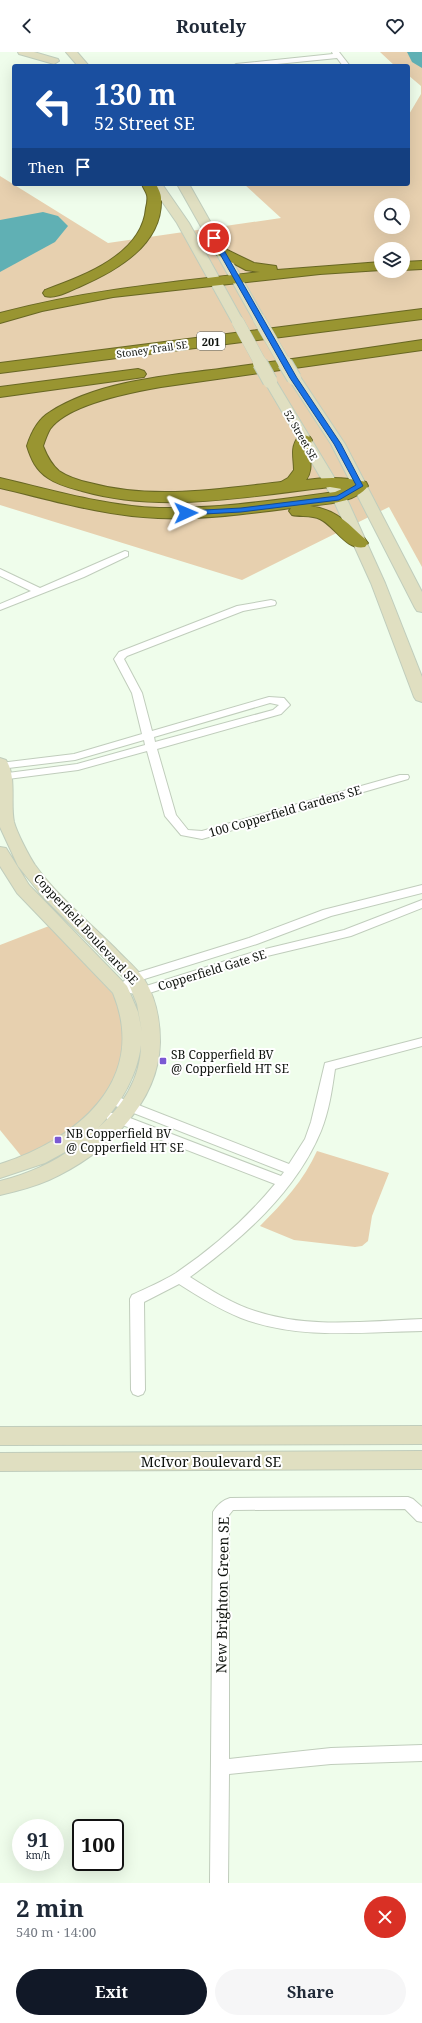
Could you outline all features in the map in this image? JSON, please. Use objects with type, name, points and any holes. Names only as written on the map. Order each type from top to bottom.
[{"type":"highway","points":[[0,309],[70,286],[97,274],[132,250],[144,236],[153,217],[154,197],[149,186]]},
{"type":"highway","points":[[221,251],[251,267],[320,270]]},
{"type":"highway","points":[[410,266],[422,265]]},
{"type":"highway","points":[[0,318],[79,298],[216,281],[320,270],[374,266]]},
{"type":"highway","name":"Stoney Trail SE","points":[[0,368],[422,314]]},
{"type":"highway","name":"Stoney Trail SE","points":[[0,392],[422,338]]},
{"type":"highway","points":[[360,486],[330,482],[204,496],[151,497],[103,492],[74,484],[54,475],[41,462],[35,446],[40,430],[55,416],[81,402],[116,392],[184,379],[422,345]]},
{"type":"highway","points":[[284,488],[300,477],[303,472],[300,447],[304,440]]},
{"type":"highway","points":[[0,483],[92,505],[124,510],[193,513],[241,510],[339,498],[360,486]]},
{"type":"highway","points":[[241,510],[319,512],[330,516],[360,543]]},
{"type":"main road","points":[[23,52],[56,64]]},
{"type":"main road","points":[[47,52],[56,64]]},
{"type":"main road","points":[[72,52],[82,64]]},
{"type":"main road","points":[[84,64],[86,52]]},
{"type":"main road","name":"52 Street SE","points":[[157,186],[183,223],[270,381],[339,498],[378,583],[422,698]]},
{"type":"main road","name":"52 Street SE","points":[[184,186],[294,378],[338,444],[422,608]]},
{"type":"main road","name":"Copperfield Boulevard SE","points":[[1,770],[6,822],[27,866],[35,889]]},
{"type":"main road","name":"Copperfield Boulevard SE","points":[[0,852],[35,889],[133,986],[149,1011],[152,1044],[150,1064],[126,1113],[79,1155],[39,1177],[0,1188]]},
{"type":"main road","name":"Copperfield Boulevard SE","points":[[0,1171],[24,1164],[68,1143],[108,1106],[128,1066],[134,1043],[132,1023],[127,1002],[133,986]]},
{"type":"main road","name":"McIvor Boulevard SE","points":[[0,1436],[422,1436]]},
{"type":"main road","name":"McIvor Boulevard SE","points":[[0,1462],[422,1460]]},
{"type":"street","points":[[253,64],[336,54],[346,64]]},
{"type":"street","points":[[0,607],[81,576],[125,554]]},
{"type":"street","points":[[0,572],[39,591]]},
{"type":"street","name":"100 Copperfield Gardens SE","points":[[271,603],[241,608],[122,654],[120,658],[137,693],[171,816],[185,833],[202,835],[404,777]]},
{"type":"street","points":[[269,700],[280,700],[285,705],[278,712],[152,748],[78,767],[1,770],[75,756],[149,736],[269,700]]},
{"type":"street","name":"Copperfield Gate SE","points":[[133,986],[326,913],[422,889]]},
{"type":"street","name":"Copperfield Gate SE","points":[[133,986],[347,933],[422,904]]},
{"type":"street","points":[[138,1390],[137,1299],[180,1277],[221,1247],[267,1203],[284,1182],[311,1139],[323,1105],[329,1066],[422,1042]]},
{"type":"street","points":[[108,1106],[204,1150],[284,1182]]},
{"type":"street","points":[[126,1113],[213,1138],[292,1170]]},
{"type":"street","points":[[204,1150],[213,1138]]},
{"type":"street","points":[[180,1277],[210,1297],[256,1317],[295,1325],[331,1328],[422,1325]]},
{"type":"street","name":"New Brighton Green SE","points":[[219,1883],[221,1767],[221,1512],[230,1504],[408,1503],[422,1516]]},
{"type":"street","points":[[221,1767],[331,1756],[422,1753]]},
{"type":"shaded area","points":[[380,52],[422,52],[422,567],[389,507],[242,580],[0,505],[0,176],[12,183],[12,186],[16,186],[108,243],[281,218],[246,186],[410,186],[410,113],[421,94],[421,86],[410,77],[410,64],[393,64]]},
{"type":"shaded area","points":[[49,926],[113,994],[126,1023],[121,1070],[101,1103],[72,1131],[22,1157],[0,1130],[0,945]]},
{"type":"shaded area","points":[[317,1151],[389,1173],[372,1216],[368,1241],[362,1246],[355,1247],[294,1240],[260,1226],[292,1191],[306,1172]]},
{"type":"water","points":[[407,52],[422,52],[422,68],[412,62]]},
{"type":"water","points":[[43,212],[58,216],[68,226],[55,242],[0,272],[0,220]]},
{"type":"place","name":"SB Copperfield BV @ Copperfield HT SE","points":[[163,1061]]},
{"type":"place","name":"NB Copperfield BV @ Copperfield HT SE","points":[[58,1140]]},
{"type":"route","points":[[186,513],[241,510],[339,498],[360,486],[338,444],[294,378],[214,238]]}]
